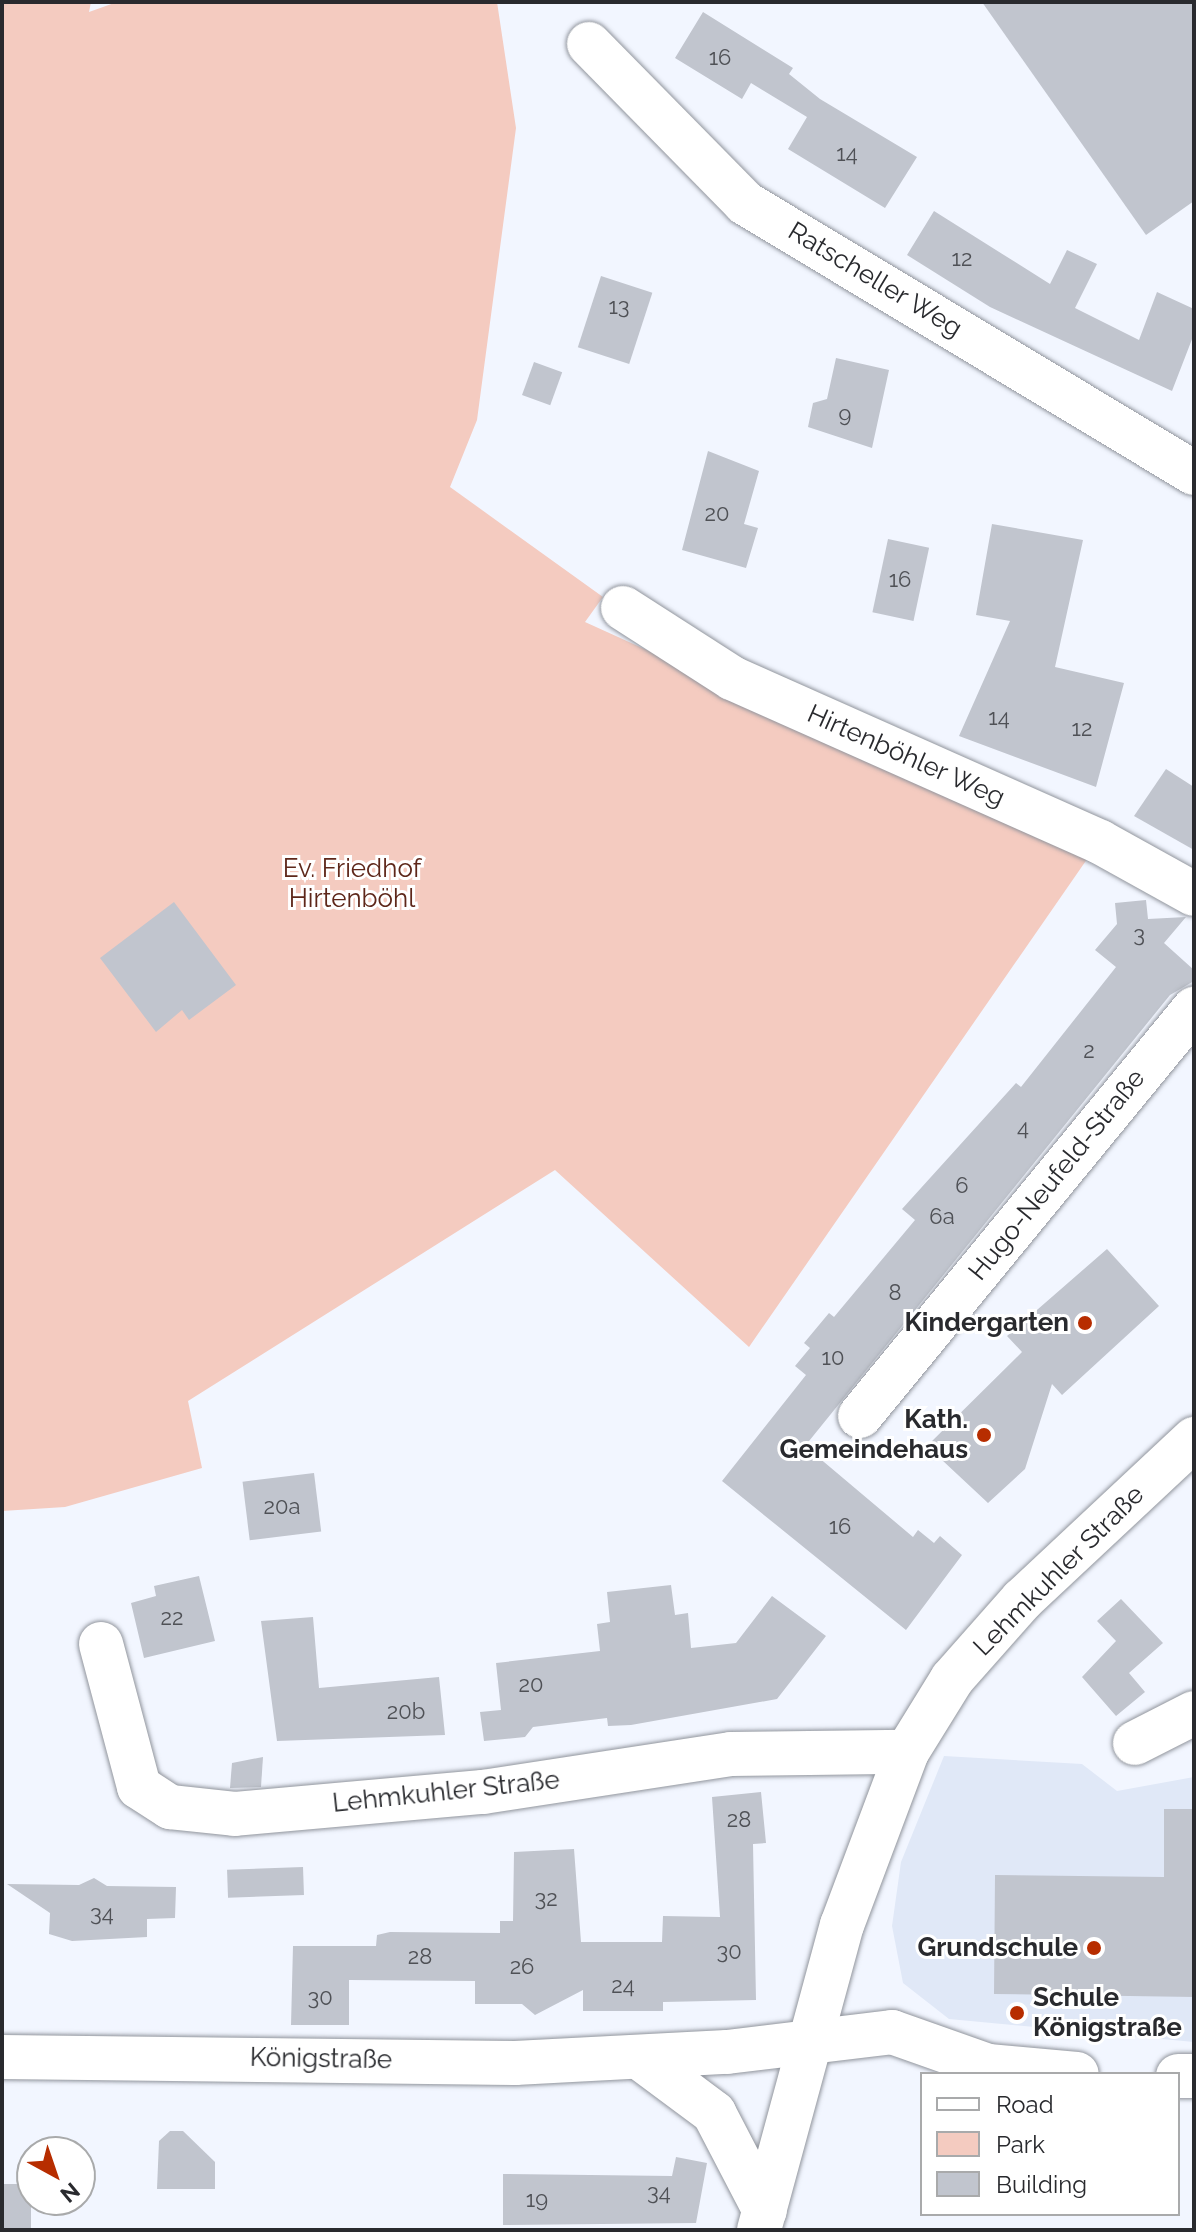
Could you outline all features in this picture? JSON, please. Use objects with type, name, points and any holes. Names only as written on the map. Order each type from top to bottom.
[{"type":"street","name":"Ratscheller Weg","points":[[589,44],[745,203],[1194,473]]},
{"type":"street","name":"Hirtenböhler Weg","points":[[623,608],[732,678],[1100,842],[1194,894]]},
{"type":"street","name":"Hugo-Neufeld-Straße","points":[[860,1416],[1194,1009]]},
{"type":"street","name":"Lehmkuhler Straße","points":[[762,2220],[842,1925],[907,1752],[952,1679],[1022,1600],[1194,1439]]},
{"type":"street","name":"Lehmkuhler Straße","points":[[101,1644],[139,1787],[170,1807],[235,1814],[483,1792],[731,1754],[907,1752]]},
{"type":"street","points":[[1135,1743],[1194,1713]]},
{"type":"street","name":"Königstraße","points":[[2,2057],[639,2057],[892,2032],[988,2066],[1055,2072]]},
{"type":"street","points":[[639,2057],[714,2113],[762,2220]]},
{"type":"shaded area","points":[[944,1756],[1082,1764],[1117,1791],[1194,1777],[1194,2042],[949,2019],[903,1983],[892,1926],[901,1862]]},
{"type":"green space","name":"Ev. Friedhof Hirtenböhl","points":[[2,2],[91,2],[89,12],[117,2],[497,2],[516,128],[477,420],[450,487],[603,597],[585,622],[1092,852],[749,1347],[555,1170],[188,1401],[202,1468],[65,1507],[2,1511]]},
{"type":"building","points":[[982,2],[1194,2],[1194,201],[1146,235]]},
{"type":"building","points":[[703,12],[793,68],[789,74],[820,99],[917,157],[885,208],[788,149],[807,117],[751,83],[742,99],[675,58]]},
{"type":"building","points":[[934,211],[1050,284],[1067,250],[1097,264],[1075,308],[1139,340],[1157,292],[1194,309],[1194,334],[1172,391],[990,307],[907,255]]},
{"type":"building","points":[[601,276],[652,293],[629,364],[578,347]]},
{"type":"building","points":[[836,358],[889,370],[872,448],[808,427],[813,403],[827,399]]},
{"type":"building","points":[[534,362],[562,372],[550,405],[522,395]]},
{"type":"building","points":[[708,451],[759,471],[744,524],[758,528],[746,568],[682,550]]},
{"type":"building","points":[[992,524],[1083,540],[1055,667],[1124,683],[1096,787],[959,736],[1010,621],[976,615]]},
{"type":"building","points":[[888,539],[929,548],[913,621],[872,612]]},
{"type":"building","points":[[1166,769],[1194,787],[1194,850],[1134,816]]},
{"type":"building","points":[[1146,900],[1148,919],[1186,917],[1164,943],[1194,970],[1194,981],[1170,995],[805,1446],[913,1537],[918,1530],[934,1543],[940,1536],[962,1555],[906,1630],[722,1481],[806,1375],[795,1366],[810,1348],[804,1343],[829,1313],[834,1317],[915,1220],[902,1209],[1016,1083],[1021,1087],[1116,967],[1095,950],[1117,924],[1115,903]]},
{"type":"building","points":[[174,902],[236,985],[189,1020],[182,1010],[156,1032],[100,958]]},
{"type":"building","points":[[1107,1249],[1159,1306],[1062,1395],[1052,1384],[1025,1469],[988,1503],[927,1446],[1022,1352],[1007,1336]]},
{"type":"building","points":[[314,1473],[321,1532],[250,1540],[243,1482]]},
{"type":"building","points":[[199,1576],[215,1641],[144,1658],[131,1603],[156,1596],[154,1586]]},
{"type":"building","points":[[671,1585],[675,1615],[688,1613],[691,1648],[736,1643],[772,1596],[826,1636],[777,1699],[631,1725],[608,1726],[607,1718],[533,1727],[525,1737],[484,1741],[480,1712],[501,1710],[496,1663],[600,1651],[597,1624],[610,1622],[607,1592]]},
{"type":"building","points":[[1121,1599],[1163,1643],[1129,1673],[1145,1692],[1116,1716],[1082,1677],[1116,1641],[1097,1621]]},
{"type":"building","points":[[313,1617],[319,1688],[439,1677],[445,1735],[277,1741],[261,1621]]},
{"type":"building","points":[[263,1757],[261,1787],[230,1788],[232,1763]]},
{"type":"building","points":[[761,1792],[766,1843],[753,1844],[756,2000],[663,2002],[663,2011],[583,2011],[583,1990],[535,2015],[522,2004],[475,2004],[475,1981],[349,1980],[349,2025],[291,2025],[293,1946],[376,1946],[377,1935],[390,1932],[500,1933],[500,1921],[513,1921],[514,1852],[574,1849],[581,1942],[662,1942],[663,1916],[720,1917],[712,1797]]},
{"type":"building","name":"Grundschule","points":[[1164,1809],[1194,1809],[1194,1997],[994,1994],[995,1875],[1164,1877]]},
{"type":"building","points":[[303,1867],[304,1895],[228,1898],[227,1870]]},
{"type":"building","points":[[94,1878],[107,1886],[176,1887],[175,1918],[147,1919],[147,1937],[72,1941],[49,1934],[50,1913],[7,1884],[79,1885]]},
{"type":"building","points":[[170,2131],[183,2131],[215,2162],[215,2189],[157,2189],[159,2141]]},
{"type":"building","points":[[676,2157],[707,2163],[696,2223],[503,2225],[503,2174],[672,2176]]},
{"type":"building","points":[[2,2184],[16,2184],[16,2216],[31,2216],[31,2230],[2,2230]]},
{"type":"place","name":"Kindergarten","points":[[1085,1323]]},
{"type":"place","name":"Kath. Gemeindehaus","points":[[984,1435]]},
{"type":"place","name":"Grundschule","points":[[1094,1948]]},
{"type":"place","name":"Schule Königstraße","points":[[1017,2013]]}]
